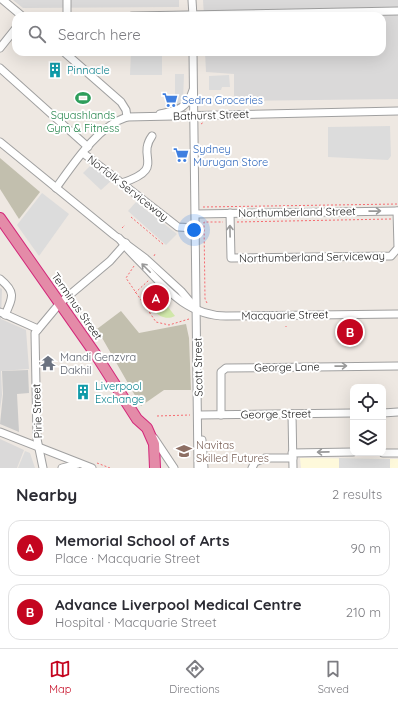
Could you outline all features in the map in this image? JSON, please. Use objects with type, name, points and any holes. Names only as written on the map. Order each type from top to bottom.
[{"type":"highway","name":"Terminus Street","points":[[0,218],[60,303],[138,419],[147,428]]},
{"type":"highway","points":[[138,419],[149,453],[148,468]]},
{"type":"highway","points":[[147,428],[154,444],[155,468]]},
{"type":"street","points":[[3,0],[17,12]]},
{"type":"street","points":[[67,0],[67,12]]},
{"type":"street","points":[[192,0],[193,12]]},
{"type":"street","points":[[347,12],[398,11]]},
{"type":"street","points":[[0,48],[12,33]]},
{"type":"street","points":[[68,56],[120,102],[126,110],[127,117]]},
{"type":"street","name":"Scott Street","points":[[193,56],[201,468]]},
{"type":"street","name":"Norfolk Serviceway","points":[[0,68],[122,183],[178,227],[196,228]]},
{"type":"street","points":[[152,116],[184,106],[188,102],[194,86]]},
{"type":"street","name":"Bathurst Street","points":[[56,188],[86,150],[109,125],[127,117],[398,111]]},
{"type":"street","points":[[122,183],[140,177],[146,169],[149,163],[148,145],[152,136]]},
{"type":"street","points":[[0,142],[125,245],[145,258],[181,291],[197,311]]},
{"type":"street","name":"Northumberland Street","points":[[196,214],[398,209]]},
{"type":"street","name":"Northumberland Serviceway","points":[[230,213],[231,258],[391,256],[398,248],[398,209]]},
{"type":"street","name":"Pirie Street","points":[[43,468],[38,448],[34,344],[35,333],[60,303],[110,261],[125,245]]},
{"type":"street","points":[[0,278],[10,286],[12,293],[11,302],[3,313],[38,329]]},
{"type":"street","name":"Macquarie Street","points":[[197,311],[209,315],[226,316],[398,314]]},
{"type":"street","name":"George Lane","points":[[221,415],[221,372],[226,368],[398,366]]},
{"type":"street","points":[[386,413],[398,412]]},
{"type":"street","name":"George Street","points":[[199,415],[350,413]]},
{"type":"street","points":[[292,414],[293,468]]},
{"type":"street","name":"Terminus Street","points":[[147,428],[174,468]]},
{"type":"street","points":[[0,432],[91,468]]},
{"type":"street","points":[[252,468],[255,462],[261,459],[293,455],[350,452]]},
{"type":"street","points":[[386,453],[398,453]]},
{"type":"street","points":[[62,468],[70,465],[82,464]]},
{"type":"path","name":"Northumberland Street","points":[[203,207],[398,209]]},
{"type":"path","points":[[131,217],[164,245]]},
{"type":"path","name":"Northumberland Street","points":[[207,303],[205,299],[204,222],[397,219]]},
{"type":"path","points":[[122,228],[125,225]]},
{"type":"path","points":[[134,266],[126,278],[156,322],[163,325],[189,319]]},
{"type":"path","points":[[136,293],[150,280]]},
{"type":"path","points":[[145,293],[152,288],[153,289]]},
{"type":"path","points":[[149,313],[170,298]]},
{"type":"path","points":[[157,416],[191,415]]},
{"type":"shaded area","points":[[13,0],[179,0],[179,7],[23,8]]},
{"type":"shaded area","points":[[203,0],[398,0],[398,99],[234,101],[234,74],[206,72],[205,56],[386,56],[386,12],[204,12]]},
{"type":"shaded area","points":[[131,56],[162,56],[162,75],[130,75]]},
{"type":"shaded area","points":[[175,74],[184,74],[183,101],[177,105],[175,105]]},
{"type":"shaded area","points":[[229,75],[230,87],[222,87],[221,90],[209,90],[209,76]]},
{"type":"shaded area","points":[[390,126],[391,156],[388,160],[328,157],[328,127]]},
{"type":"shaded area","points":[[0,158],[40,192],[19,219],[0,189]]},
{"type":"shaded area","points":[[91,165],[111,181],[101,190],[83,173]]},
{"type":"shaded area","points":[[42,193],[69,214],[39,256],[17,225]]},
{"type":"shaded area","points":[[136,202],[177,234],[166,245],[128,211]]},
{"type":"shaded area","points":[[0,288],[2,289],[1,319],[26,330],[29,369],[1,371],[2,395],[0,409]]},
{"type":"shaded area","points":[[121,311],[139,333],[186,324],[189,338],[191,390],[164,390],[141,406],[97,329]]},
{"type":"shaded area","points":[[28,370],[29,393],[17,394],[19,432],[0,424],[3,394],[2,371]]},
{"type":"shaded area","points":[[0,439],[24,450],[17,468],[0,468]]},
{"type":"shaded area","points":[[25,451],[30,453],[35,468],[18,468]]},
{"type":"shaded area","points":[[300,458],[398,459],[398,468],[301,468]]},
{"type":"shaded area","points":[[339,458],[390,459],[390,468],[339,468]]},
{"type":"green space","points":[[165,303],[175,316],[169,318],[164,317],[154,311]]},
{"type":"place","name":"Pinnacle","points":[[55,70]]},
{"type":"place","name":"Squashlands Gym & Fitness","points":[[83,98]]},
{"type":"place","name":"Sedra Groceries","points":[[170,100]]},
{"type":"place","name":"Sydney Murugan Store","points":[[181,155]]},
{"type":"place","name":"Memorial School of Arts","points":[[156,298]]},
{"type":"place","name":"Advance Liverpool Medical Centre","points":[[350,332]]},
{"type":"place","name":"Mandi Genzvra Dakhil","points":[[48,363]]},
{"type":"place","name":"Liverpool Exchange","points":[[83,392]]},
{"type":"place","name":"Navitas Skilled Futures","points":[[184,451]]}]
